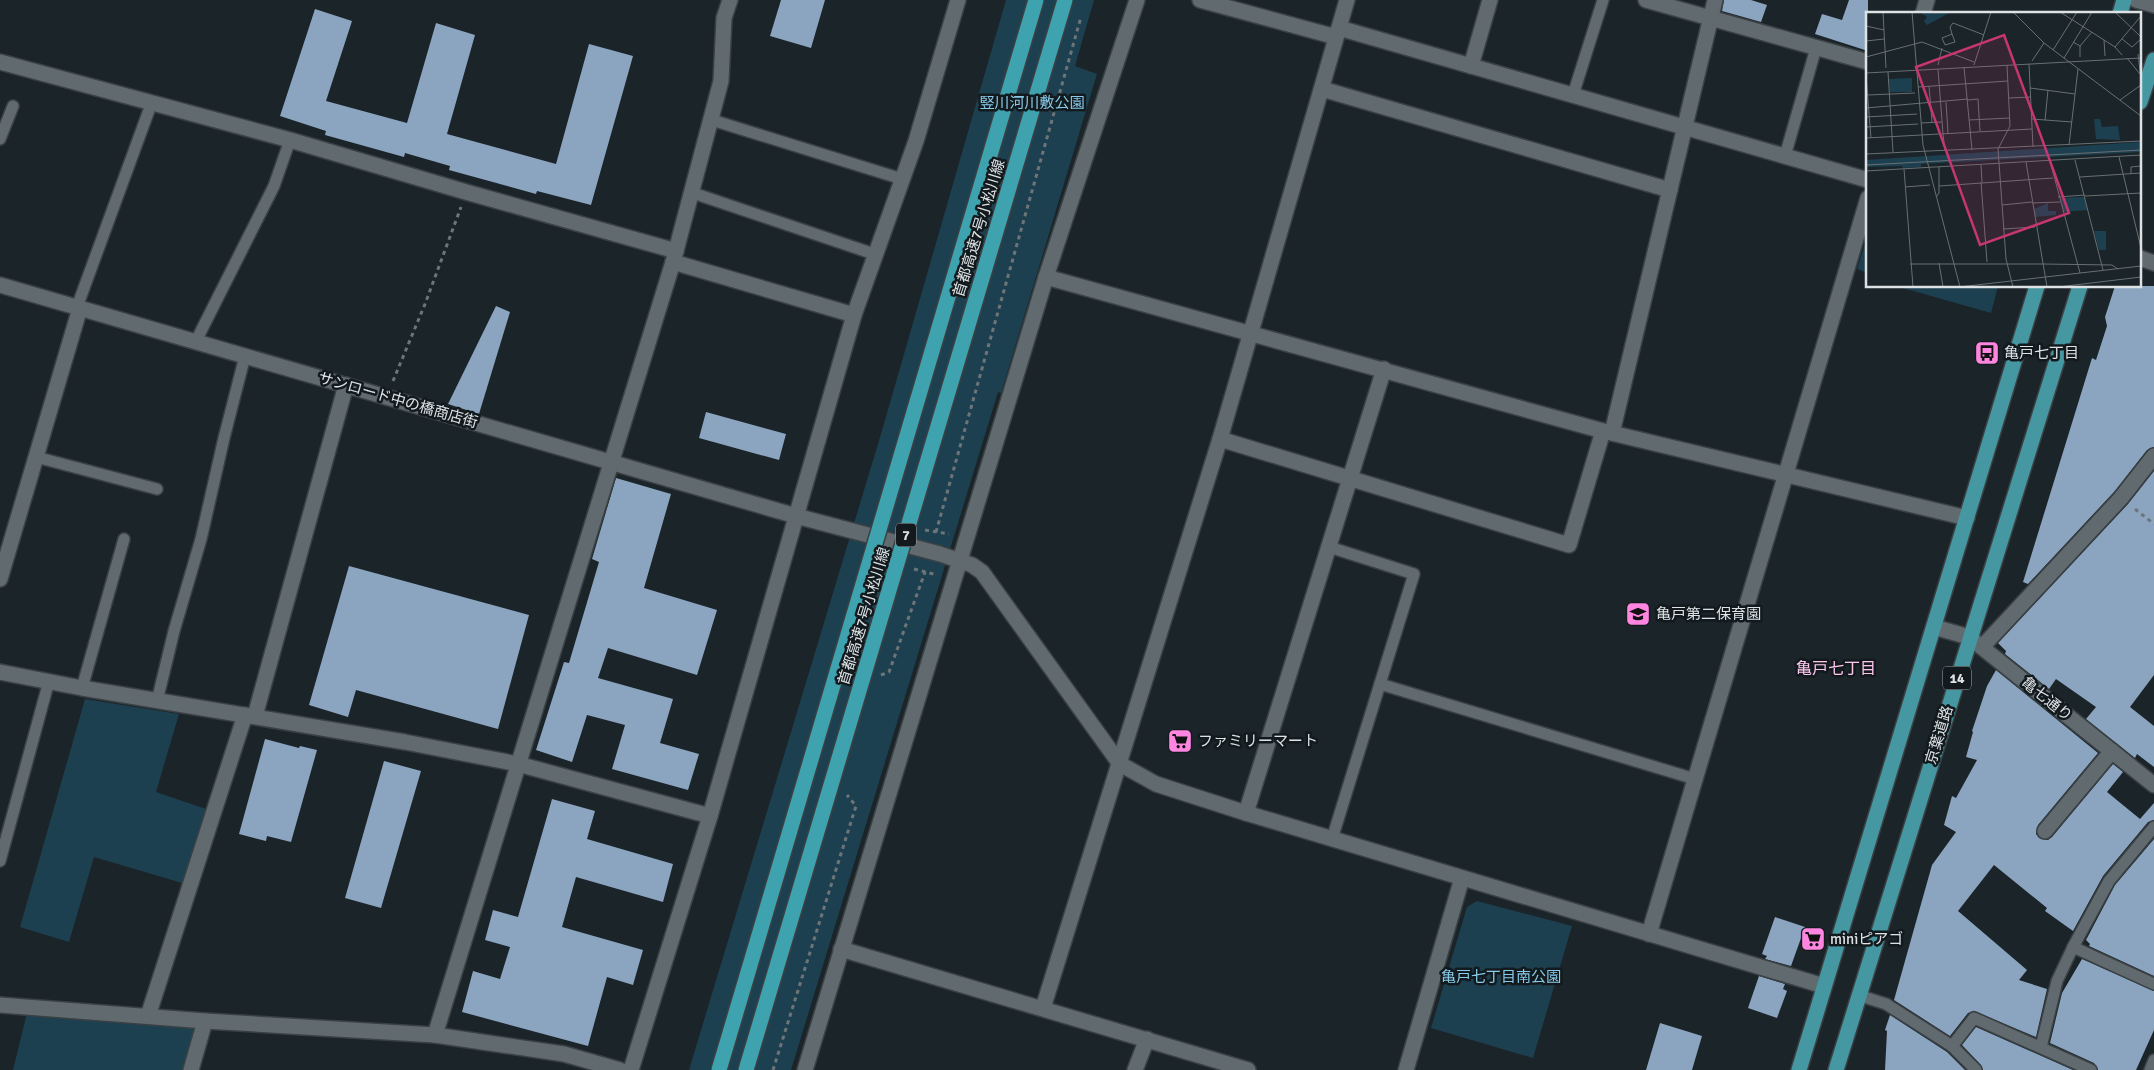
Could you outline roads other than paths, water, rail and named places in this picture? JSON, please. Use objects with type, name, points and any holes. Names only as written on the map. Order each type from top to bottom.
[{"type":"highway","name":"首都高速7号小松川線","points":[[719,1070],[1036,0]]},
{"type":"highway","name":"首都高速7号小松川線","points":[[746,1070],[1065,0]]},
{"type":"highway","points":[[2142,96],[2154,60]]},
{"type":"highway","name":"14","points":[[1799,1070],[2036,288]]},
{"type":"highway","name":"京葉道路","points":[[1836,1070],[1969,637],[2079,288]]},
{"type":"street","points":[[435,1035],[612,464],[674,257],[690,192],[722,81],[724,18],[730,0]]},
{"type":"street","points":[[631,1070],[710,816],[854,315],[874,254],[916,141],[958,0]]},
{"type":"street","points":[[805,1070],[1046,277],[1137,0]]},
{"type":"street","points":[[1200,0],[1471,66],[1866,179]]},
{"type":"street","points":[[1043,1008],[1220,440],[1347,0]]},
{"type":"street","points":[[1471,66],[1490,0]]},
{"type":"street","points":[[1646,0],[1866,61]]},
{"type":"street","points":[[1220,440],[1569,545],[1607,432],[1670,190],[1715,0]]},
{"type":"street","points":[[2136,0],[2154,5]]},
{"type":"street","points":[[0,62],[290,140],[466,192],[854,315]]},
{"type":"street","points":[[1322,89],[1670,190]]},
{"type":"street","points":[[1649,934],[1866,205]]},
{"type":"street","points":[[2142,259],[2154,263]]},
{"type":"street","points":[[1046,277],[1607,432],[1967,518]]},
{"type":"street","name":"サンロード中の橋商店街","points":[[0,285],[387,396],[612,464],[960,560],[982,572],[1120,764]]},
{"type":"street","points":[[0,579],[79,308]]},
{"type":"street","points":[[1246,813],[1384,369]]},
{"type":"street","points":[[148,1016],[250,715],[346,385]]},
{"type":"street","points":[[1982,647],[2122,498],[2154,456]]},
{"type":"street","name":"亀七通り","points":[[1934,627],[1969,637],[2154,785]]},
{"type":"street","points":[[0,672],[157,701],[405,742],[518,764],[710,816]]},
{"type":"street","points":[[2045,830],[2112,751]]},
{"type":"street","points":[[1120,764],[1156,784],[1246,813],[1824,986]]},
{"type":"street","points":[[1406,1070],[1462,878]]},
{"type":"street","points":[[841,950],[1248,1070]]},
{"type":"street","points":[[0,1004],[205,1021],[435,1035],[564,1054],[620,1070]]},
{"type":"street","points":[[191,1070],[205,1021]]},
{"type":"street","points":[[1134,1070],[1147,1039]]},
{"type":"lane","points":[[1573,95],[1603,0]]},
{"type":"lane","points":[[1785,156],[1816,48]]},
{"type":"lane","points":[[79,308],[152,102]]},
{"type":"lane","points":[[0,139],[13,106]]},
{"type":"lane","points":[[712,120],[902,179]]},
{"type":"lane","points":[[196,341],[274,186],[290,140]]},
{"type":"lane","points":[[690,192],[874,254]]},
{"type":"lane","points":[[157,701],[174,631],[201,539],[224,438],[246,356]]},
{"type":"lane","points":[[36,457],[157,488]]},
{"type":"lane","points":[[82,688],[124,539]]},
{"type":"lane","points":[[1329,547],[1414,574],[1332,839]]},
{"type":"lane","points":[[0,861],[49,680]]},
{"type":"lane","points":[[1380,684],[1695,779]]},
{"type":"lane","points":[[2041,1047],[2057,981],[2073,947],[2109,881],[2154,827]]},
{"type":"lane","points":[[2073,947],[2154,984]]},
{"type":"lane","points":[[1858,995],[1886,1004],[1952,1046],[1976,1070]]},
{"type":"lane","points":[[1952,1046],[1974,1018],[2091,1070]]},
{"type":"lane","points":[[2150,1070],[2154,1060]]},
{"type":"place","name":"亀戸七丁目","points":[[1987,353]]},
{"type":"place","name":"亀戸第二保育園","points":[[1638,614]]},
{"type":"place","name":"ファミリーマート","points":[[1180,741]]},
{"type":"place","name":"miniピアゴ","points":[[1813,939]]},
{"type":"district","name":"亀戸七丁目","points":[[1836,668]]},
{"type":"park label","name":"竪川河川敷公園","points":[[1032,103]]},
{"type":"park label","name":"亀戸七丁目南公園","points":[[1501,977]]}]
